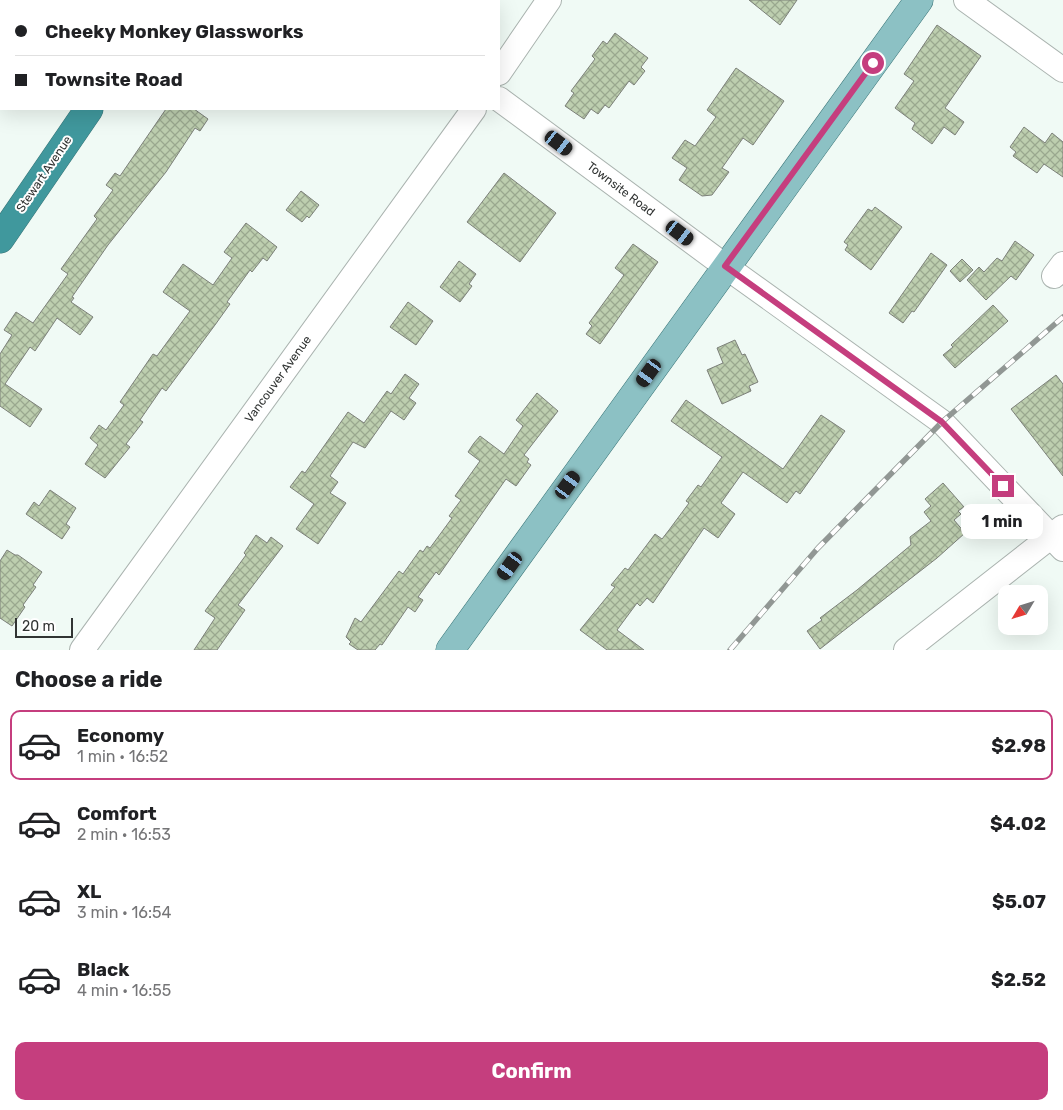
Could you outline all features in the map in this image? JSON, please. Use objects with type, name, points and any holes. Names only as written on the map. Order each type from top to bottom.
[{"type":"highway","name":"Stewart Avenue","points":[[0,239],[88,110]]},
{"type":"main road","points":[[450,650],[725,266],[919,0]]},
{"type":"street","points":[[500,72],[549,0]]},
{"type":"street","points":[[966,0],[1063,70]]},
{"type":"street","name":"Townsite Road","points":[[500,99],[725,266],[942,422],[1059,537]]},
{"type":"street","name":"Vancouver Avenue","points":[[82,650],[473,110]]},
{"type":"street","points":[[906,650],[1059,537]]},
{"type":"building","points":[[749,0],[797,0],[780,25]]},
{"type":"building","points":[[937,25],[981,56],[945,108],[964,122],[955,135],[944,127],[932,144],[912,129],[915,123],[895,108],[914,81],[904,74]]},
{"type":"building","points":[[615,33],[648,58],[641,67],[645,71],[634,85],[629,81],[609,108],[605,105],[598,114],[591,109],[584,119],[565,106],[574,93],[571,91],[595,59],[592,56],[603,41],[607,44]]},
{"type":"building","points":[[736,68],[784,101],[753,145],[743,138],[722,168],[729,172],[712,195],[702,196],[679,180],[687,168],[672,158],[685,140],[695,146],[716,117],[707,110]]},
{"type":"building","points":[[165,110],[195,110],[208,119],[200,131],[195,128],[166,172],[108,245],[72,297],[74,298],[71,302],[93,317],[80,335],[57,318],[35,351],[30,347],[5,384],[42,409],[30,427],[0,406],[0,354],[12,335],[4,330],[16,312],[33,323],[68,274],[61,269],[97,219],[94,216],[113,190],[106,185],[115,173],[120,176]]},
{"type":"building","points":[[1024,127],[1045,143],[1052,133],[1063,142],[1063,177],[1044,164],[1037,173],[1013,156],[1016,152],[1010,147]]},
{"type":"building","points":[[504,173],[556,213],[520,262],[467,222]]},
{"type":"building","points":[[301,191],[319,205],[309,218],[307,216],[302,222],[286,210]]},
{"type":"building","points":[[875,207],[902,227],[871,270],[845,250],[848,245],[844,242],[868,209],[872,211]]},
{"type":"building","points":[[246,223],[277,247],[267,261],[263,258],[252,272],[250,270],[227,302],[230,304],[166,391],[162,388],[140,420],[143,422],[126,444],[130,447],[105,478],[85,464],[98,445],[90,438],[99,425],[106,430],[124,405],[120,402],[153,354],[157,356],[190,311],[163,292],[183,264],[213,285],[232,258],[224,252]]},
{"type":"building","points":[[1015,241],[1034,255],[1016,280],[1011,276],[986,300],[967,280],[979,267],[984,272],[997,258],[1002,261]]},
{"type":"building","points":[[633,244],[658,262],[600,344],[586,334],[592,326],[589,323],[624,275],[615,268]]},
{"type":"building","points":[[931,253],[947,265],[914,312],[912,311],[903,323],[889,313]]},
{"type":"building","points":[[962,259],[973,270],[960,282],[950,271]]},
{"type":"building","points":[[459,261],[476,274],[469,284],[472,286],[460,302],[440,287]]},
{"type":"building","points":[[408,302],[433,321],[416,345],[390,327]]},
{"type":"building","points":[[993,305],[1008,321],[955,368],[943,355]]},
{"type":"building","points":[[735,340],[742,355],[745,354],[758,382],[749,386],[751,391],[722,404],[707,370],[723,363],[717,348]]},
{"type":"building","points":[[405,374],[419,384],[409,398],[416,403],[404,420],[391,411],[365,448],[353,442],[330,476],[338,482],[330,493],[346,503],[318,544],[296,529],[314,504],[290,487],[302,471],[305,473],[348,412],[364,423],[387,391],[391,394]]},
{"type":"building","points":[[1056,375],[1063,384],[1063,476],[1011,409]]},
{"type":"building","points":[[537,393],[558,411],[524,455],[529,459],[527,462],[531,465],[516,486],[506,479],[439,575],[436,572],[418,597],[423,600],[415,612],[408,607],[382,645],[380,644],[375,650],[358,650],[349,644],[351,642],[346,637],[355,618],[361,622],[399,571],[403,574],[420,550],[423,552],[427,546],[430,548],[452,518],[449,516],[461,500],[455,496],[480,461],[468,452],[474,443],[480,436],[504,454],[523,426],[516,420]]},
{"type":"building","points":[[686,400],[783,469],[821,415],[845,431],[800,494],[796,491],[787,503],[743,472],[721,503],[735,514],[718,538],[704,528],[653,603],[647,598],[640,606],[637,603],[617,630],[644,650],[607,650],[580,630],[615,587],[611,585],[625,568],[628,570],[655,534],[662,539],[689,503],[686,501],[698,485],[701,487],[722,457],[671,421]]},
{"type":"building","points":[[943,483],[964,507],[958,511],[961,514],[954,520],[965,533],[937,558],[820,649],[807,631],[822,620],[820,618],[911,545],[910,537],[931,521],[924,512],[931,506],[925,499]]},
{"type":"building","points":[[50,490],[76,508],[66,524],[70,527],[62,539],[26,514],[34,502],[39,506]]},
{"type":"building","points":[[256,535],[267,543],[271,537],[283,546],[238,605],[245,610],[217,650],[194,650],[215,618],[205,611],[246,555],[244,553]]},
{"type":"building","points":[[7,550],[18,555],[42,572],[33,585],[36,587],[23,605],[25,607],[12,626],[0,618],[0,561]]},
{"type":"railway","points":[[730,650],[818,548],[942,422],[1063,317]]},
{"type":"route","points":[[873,63],[725,266],[875,376],[942,422],[1003,486]]}]
